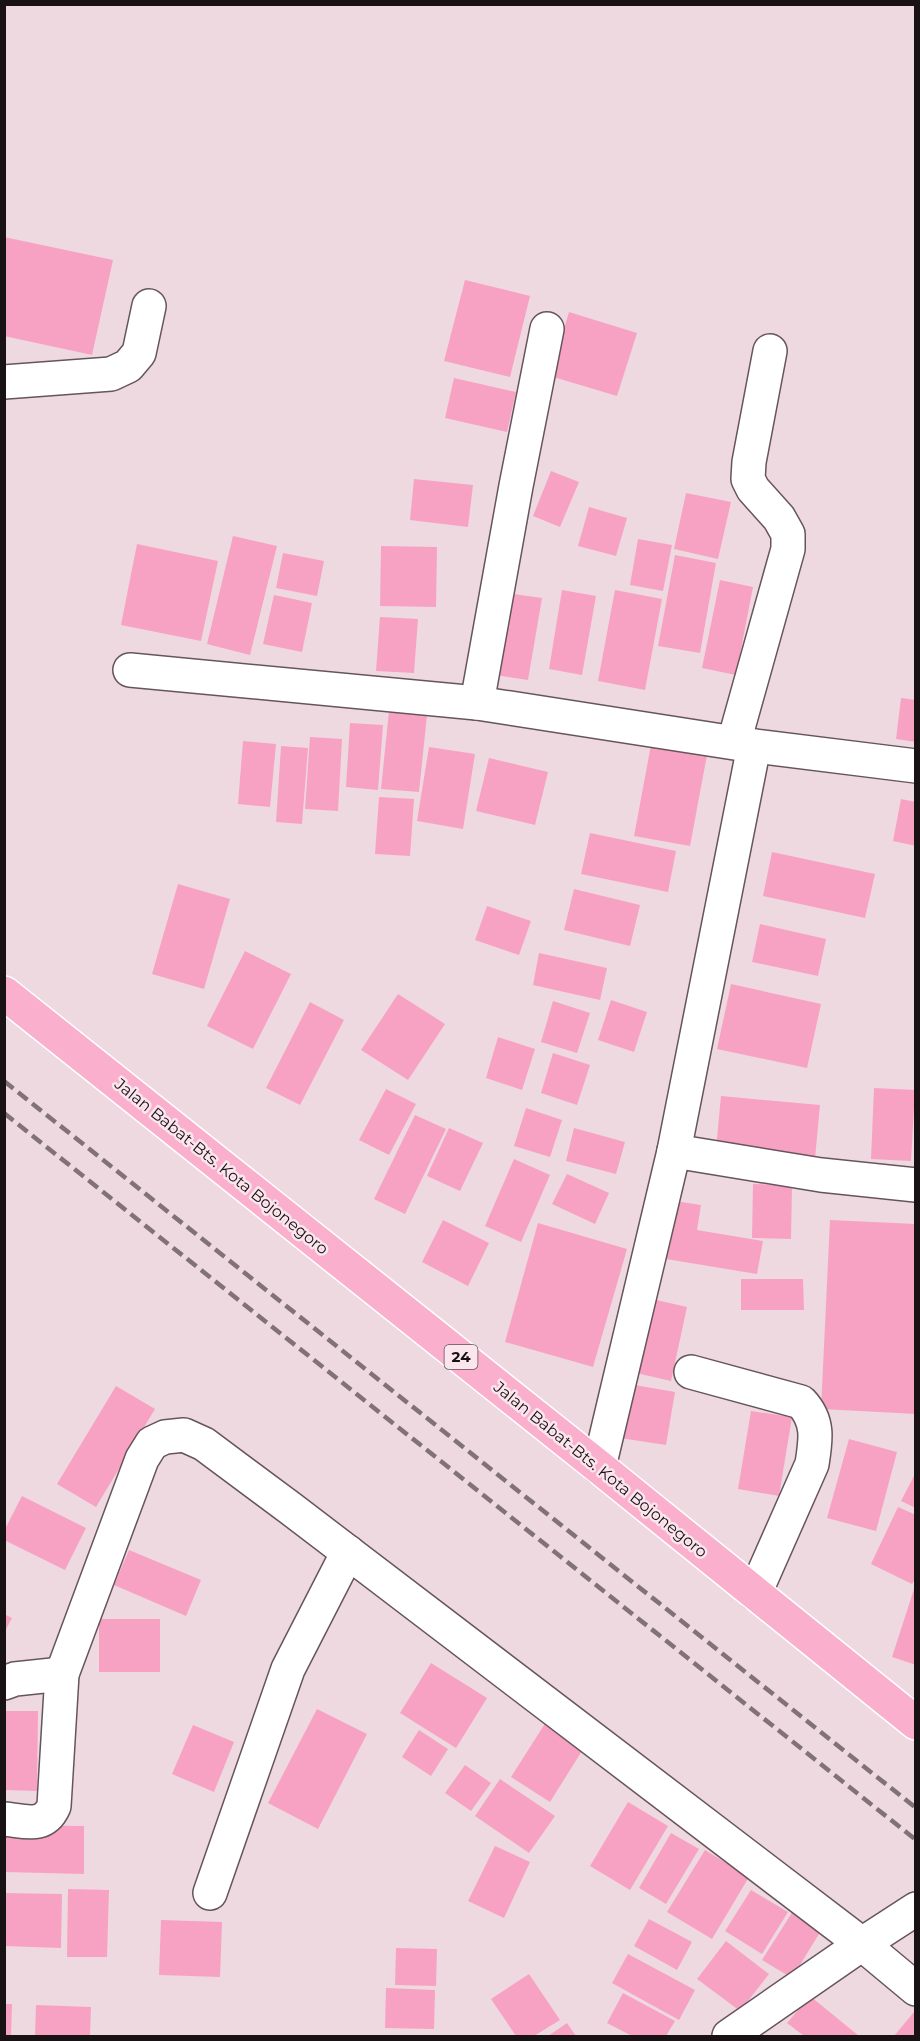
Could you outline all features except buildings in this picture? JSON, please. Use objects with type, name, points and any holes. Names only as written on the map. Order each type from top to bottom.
[{"type":"highway","name":"Jalan Babat-Bts. Kota Bojonegoro","points":[[4,993],[599,1467],[915,1724]]},
{"type":"street","points":[[4,382],[111,374],[128,366],[139,353],[149,306]]},
{"type":"street","points":[[477,703],[547,329]]},
{"type":"street","points":[[599,1467],[674,1151],[744,744],[789,549],[789,534],[779,518],[753,489],[748,479],[749,462],[770,351]]},
{"type":"street","points":[[130,670],[477,703],[744,744],[915,766]]},
{"type":"street","points":[[674,1151],[820,1175],[915,1185]]},
{"type":"street","points":[[691,1372],[801,1402],[810,1412],[815,1427],[816,1443],[812,1464],[755,1593]]},
{"type":"street","points":[[4,1819],[42,1821],[51,1814],[54,1806],[62,1674],[142,1459],[152,1443],[165,1437],[184,1435],[204,1444],[348,1552],[862,1944],[915,1989]]},
{"type":"street","points":[[210,1893],[288,1669],[348,1552]]},
{"type":"street","points":[[4,1683],[15,1679],[62,1674]]},
{"type":"street","points":[[729,2037],[915,1909]]},
{"type":"railway","points":[[4,1081],[916,1808]]},
{"type":"railway","points":[[4,1113],[916,1840]]}]
